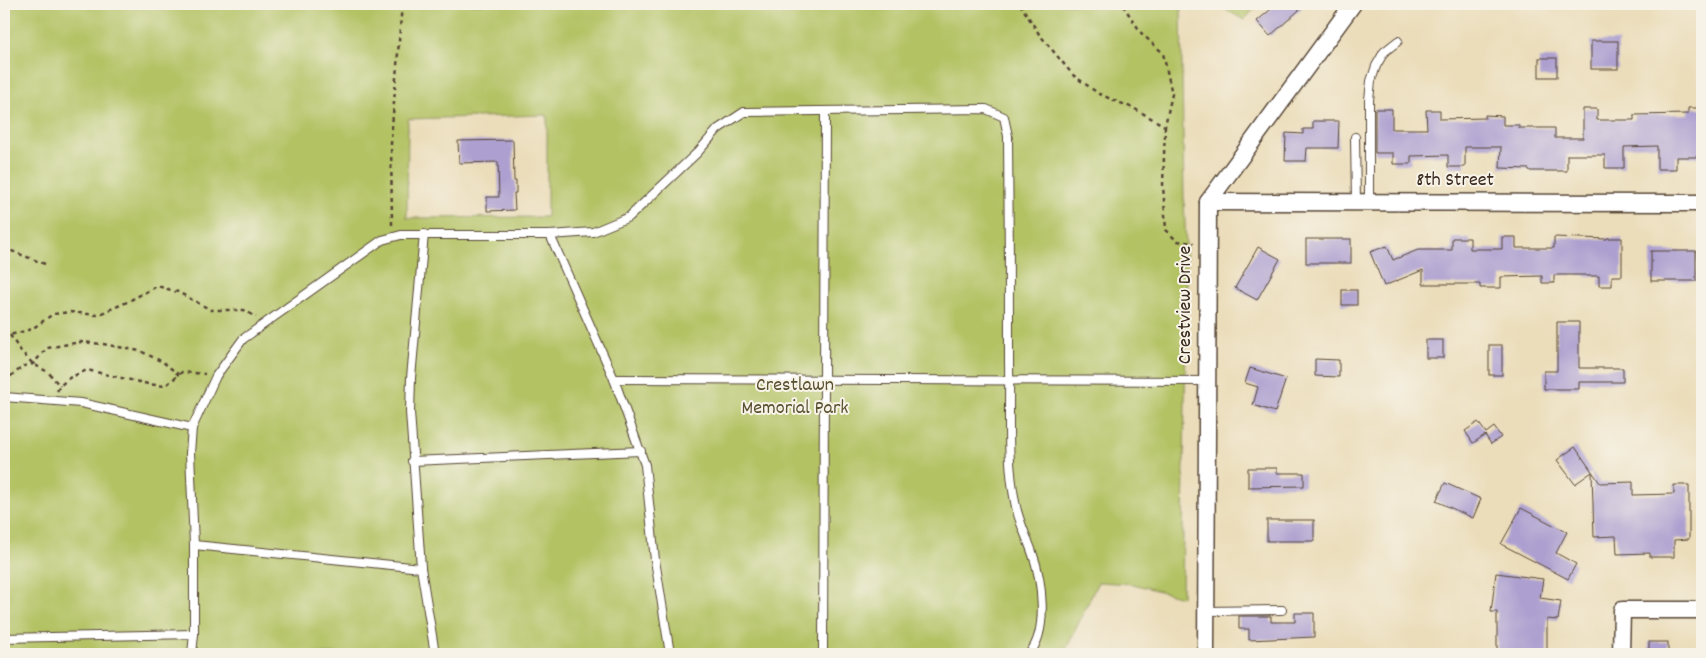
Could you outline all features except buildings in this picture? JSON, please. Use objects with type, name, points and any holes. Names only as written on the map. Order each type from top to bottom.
[{"type":"street","points":[[1208,202],[1353,4]]},
{"type":"street","name":"8th Street","points":[[1208,202],[1702,202]]},
{"type":"street","name":"Crestview Drive","points":[[1206,654],[1208,202]]},
{"type":"street","points":[[1621,654],[1622,610],[1702,610]]},
{"type":"lane","points":[[1363,202],[1371,81],[1376,66],[1384,52],[1398,41]]},
{"type":"lane","points":[[192,654],[194,634],[194,545],[190,453],[192,428],[216,376],[243,339],[382,240],[400,235],[424,234],[550,235],[593,232],[629,217],[698,152],[718,129],[744,112],[986,110],[1004,117],[1008,136],[1012,481],[1015,504],[1021,527],[1032,553],[1040,593],[1040,631],[1038,640],[1030,654]]},
{"type":"lane","points":[[823,654],[825,111]]},
{"type":"lane","points":[[1355,137],[1363,202]]},
{"type":"lane","points":[[424,234],[410,378],[410,412],[421,568],[435,654]]},
{"type":"lane","points":[[550,235],[614,379],[645,465],[655,560],[670,654]]},
{"type":"lane","points":[[614,379],[1207,381]]},
{"type":"lane","points":[[4,397],[81,403],[192,428]]},
{"type":"lane","points":[[412,461],[641,452]]},
{"type":"lane","points":[[194,545],[421,568]]},
{"type":"lane","points":[[1206,611],[1282,610]]},
{"type":"lane","points":[[4,638],[194,634]]},
{"type":"path","points":[[393,237],[391,140],[402,4]]},
{"type":"path","points":[[1020,4],[1039,34],[1073,75],[1099,94],[1136,109],[1165,126]]},
{"type":"path","points":[[1123,5],[1142,34],[1163,53],[1172,94],[1165,126],[1163,185],[1166,230],[1177,241],[1208,245]]},
{"type":"path","points":[[4,248],[45,264]]},
{"type":"path","points":[[4,333],[10,334],[32,329],[53,314],[70,312],[97,315],[157,286],[178,292],[211,310],[244,310],[266,323]]},
{"type":"path","points":[[10,334],[19,349],[33,364],[48,372],[60,386]]},
{"type":"path","points":[[4,381],[24,366],[33,364],[47,348],[80,342],[140,351],[163,362],[179,374]]},
{"type":"path","points":[[52,400],[60,386],[69,378],[87,370],[165,386],[182,372],[216,376]]},
{"type":"green space","name":"Crestlawn Memorial Park","points":[[4,4],[1181,4],[1187,271],[1182,597],[1133,584],[1098,582],[1064,654],[4,654]],"holes":[[[547,115],[547,217],[407,218],[408,119]]]},
{"type":"green space","points":[[1216,4],[1259,4],[1244,20]]}]
